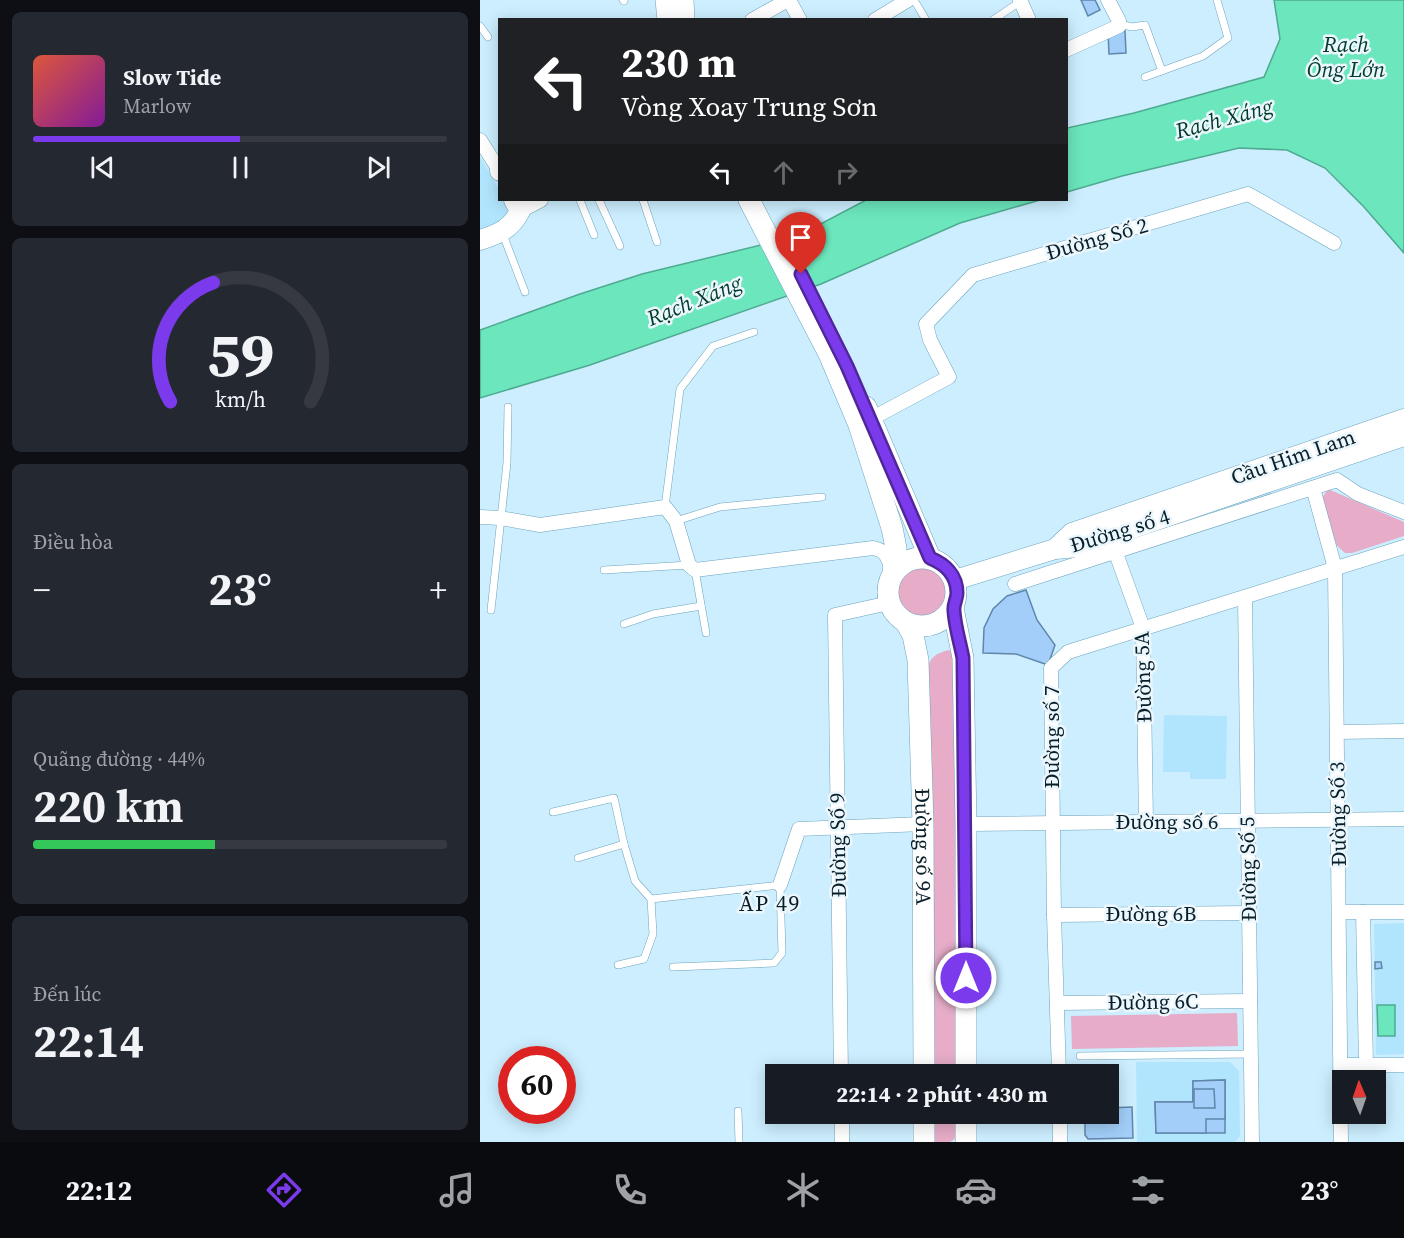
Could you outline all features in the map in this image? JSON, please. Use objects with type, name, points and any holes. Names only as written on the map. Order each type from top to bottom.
[{"type":"main road","points":[[666,0],[668,18]]},
{"type":"main road","points":[[683,0],[684,18]]},
{"type":"main road","points":[[750,201],[871,419],[930,558]]},
{"type":"main road","points":[[762,201],[834,352],[892,528],[896,548],[888,593],[889,603],[899,618],[917,626],[938,623],[953,608],[957,591],[955,580],[949,569],[940,562],[930,558],[909,560],[893,573]]},
{"type":"main road","points":[[480,240],[502,232],[514,223],[517,205]]},
{"type":"main road","name":"Cầu Him Lam","points":[[1184,503],[1404,419]]},
{"type":"main road","name":"Cầu Him Lam","points":[[1184,503],[1404,436]]},
{"type":"main road","name":"Đường số 4","points":[[955,580],[1055,549],[1113,544],[1184,503]]},
{"type":"main road","name":"Đường số 4","points":[[1055,549],[1072,532],[1184,503]]},
{"type":"main road","name":"Đường số 9A","points":[[953,608],[963,658],[966,1064]]},
{"type":"main road","name":"Đường số 9A","points":[[906,622],[913,635],[918,660],[923,825],[924,1064]]},
{"type":"main road","points":[[924,1124],[924,1142]]},
{"type":"main road","points":[[966,1124],[966,1142]]},
{"type":"street","points":[[878,18],[908,0]]},
{"type":"street","points":[[1068,49],[1119,24],[1108,0]]},
{"type":"street","points":[[755,18],[785,1],[798,18]]},
{"type":"street","points":[[1021,1],[1028,18]]},
{"type":"street","points":[[480,140],[498,168]]},
{"type":"street","name":"Đường Số 2","points":[[871,419],[949,377],[930,340],[926,324],[973,275],[1248,194],[1334,243]]},
{"type":"street","points":[[517,205],[536,201]]},
{"type":"street","points":[[1015,584],[1113,544],[1337,480],[1358,494],[1404,512]]},
{"type":"street","name":"Đường số 4","points":[[1184,503],[1194,526],[1313,488]]},
{"type":"street","name":"Đường Số 3","points":[[1313,488],[1335,568],[1341,1142]]},
{"type":"street","points":[[480,517],[540,525],[665,507],[676,521],[692,567],[873,548],[882,549],[893,573]]},
{"type":"street","name":"Đường 5A","points":[[1113,544],[1143,628],[1146,823]]},
{"type":"street","name":"Đường số 7","points":[[1059,1064],[1052,823],[1051,668],[1068,652],[1404,547]]},
{"type":"street","name":"Đường Số 5","points":[[1245,597],[1252,1142]]},
{"type":"street","name":"Đường Số 9","points":[[841,1064],[835,615],[889,603]]},
{"type":"street","points":[[1337,732],[1404,731]]},
{"type":"street","name":"Đường số 6","points":[[966,824],[1404,819]]},
{"type":"street","points":[[780,885],[799,829],[923,825]]},
{"type":"street","points":[[1339,912],[1404,912]]},
{"type":"street","points":[[1363,912],[1366,1065]]},
{"type":"street","name":"Đường 6B","points":[[1054,915],[1249,914]]},
{"type":"street","points":[[1340,992],[1365,992]]},
{"type":"street","name":"Đường 6C","points":[[1057,1003],[1250,1001]]},
{"type":"street","points":[[1341,1065],[1404,1065]]},
{"type":"street","points":[[842,1124],[842,1142]]},
{"type":"street","points":[[1060,1124],[1060,1142]]},
{"type":"lane","points":[[914,0],[925,18]]},
{"type":"lane","points":[[1145,77],[1203,56],[1228,38],[1217,0]]},
{"type":"lane","points":[[996,18],[1021,1]]},
{"type":"lane","points":[[1119,24],[1132,27],[1145,25],[1162,71]]},
{"type":"lane","points":[[480,26],[489,37]]},
{"type":"lane","points":[[580,201],[594,235]]},
{"type":"lane","points":[[599,201],[620,246]]},
{"type":"lane","points":[[643,201],[657,242]]},
{"type":"lane","points":[[502,232],[525,292]]},
{"type":"lane","points":[[665,507],[680,389],[713,346],[754,332]]},
{"type":"lane","points":[[491,610],[507,463],[508,407]]},
{"type":"lane","points":[[676,521],[720,507],[822,497]]},
{"type":"lane","points":[[603,570],[692,567],[706,633]]},
{"type":"lane","points":[[624,624],[653,614],[701,606]]},
{"type":"lane","points":[[553,812],[614,798],[635,881],[651,899],[653,934],[644,959],[618,965]]},
{"type":"lane","points":[[578,858],[624,844]]},
{"type":"lane","points":[[651,899],[780,885],[782,953],[774,963],[673,967]]},
{"type":"lane","points":[[1080,1056],[1251,1054]]},
{"type":"lane","points":[[738,1111],[739,1142]]},
{"type":"shaded area","points":[[480,157],[498,187],[498,201],[506,201],[509,206],[505,222],[480,230]]},
{"type":"shaded area","points":[[1328,489],[1404,522],[1404,536],[1352,553],[1345,553],[1333,542],[1322,498]]},
{"type":"shaded area","points":[[923,565],[933,567],[941,573],[947,581],[949,591],[947,601],[941,609],[933,615],[923,617],[913,615],[905,609],[899,601],[897,591],[899,581],[905,573],[913,567]]},
{"type":"shaded area","points":[[948,650],[954,653],[960,1064],[930,1064],[927,669],[934,656]]},
{"type":"shaded area","points":[[1164,715],[1227,716],[1226,779],[1190,779],[1190,772],[1163,772]]},
{"type":"shaded area","points":[[1404,923],[1404,1054],[1376,1055],[1374,924]]},
{"type":"shaded area","points":[[1237,1013],[1238,1046],[1072,1049],[1071,1016]]},
{"type":"shaded area","points":[[1136,1062],[1230,1062],[1239,1071],[1240,1136],[1235,1142],[1137,1142]]},
{"type":"shaded area","points":[[932,1124],[958,1124],[956,1138],[950,1142],[934,1142]]},
{"type":"water","points":[[1274,0],[1404,0],[1404,253],[1364,207],[1325,168],[1287,150],[1239,148],[1122,176],[1068,192],[1068,128],[1134,113],[1264,77],[1280,39]]},
{"type":"water","name":"Rạch Xáng","points":[[864,201],[1037,201],[960,223],[821,284],[590,365],[480,398],[480,330],[642,274],[798,236]]},
{"type":"water","points":[[1377,1005],[1395,1005],[1395,1036],[1378,1036]]},
{"type":"pier","points":[[789,236],[816,289],[794,296],[766,242]]},
{"type":"building","points":[[1081,0],[1095,0],[1100,10],[1088,16]]},
{"type":"building","points":[[1125,31],[1126,53],[1109,54],[1108,32]]},
{"type":"building","points":[[1026,590],[1037,620],[1055,645],[1048,665],[1016,654],[983,653],[984,628],[993,609],[1007,596]]},
{"type":"building","points":[[1375,962],[1381,962],[1382,968],[1375,969]]},
{"type":"building","points":[[1225,1080],[1225,1133],[1156,1133],[1155,1102],[1193,1102],[1193,1081]]},
{"type":"building","points":[[1225,1080],[1225,1119],[1206,1119],[1206,1133],[1156,1133],[1155,1102],[1193,1102],[1193,1081]]},
{"type":"building","points":[[1194,1089],[1214,1089],[1215,1108],[1194,1108]]},
{"type":"building","points":[[1132,1107],[1133,1138],[1088,1139],[1085,1135],[1085,1124],[1119,1124],[1119,1108]]},
{"type":"district","name":"ẤP 49","points":[[770,903]]},
{"type":"route","points":[[801,274],[871,419],[922,543],[930,558],[949,569],[955,580],[957,591],[953,608],[963,658],[966,978]]},
{"type":"water label","name":"Rạch Ông Lớn","points":[[1346,56]]}]
